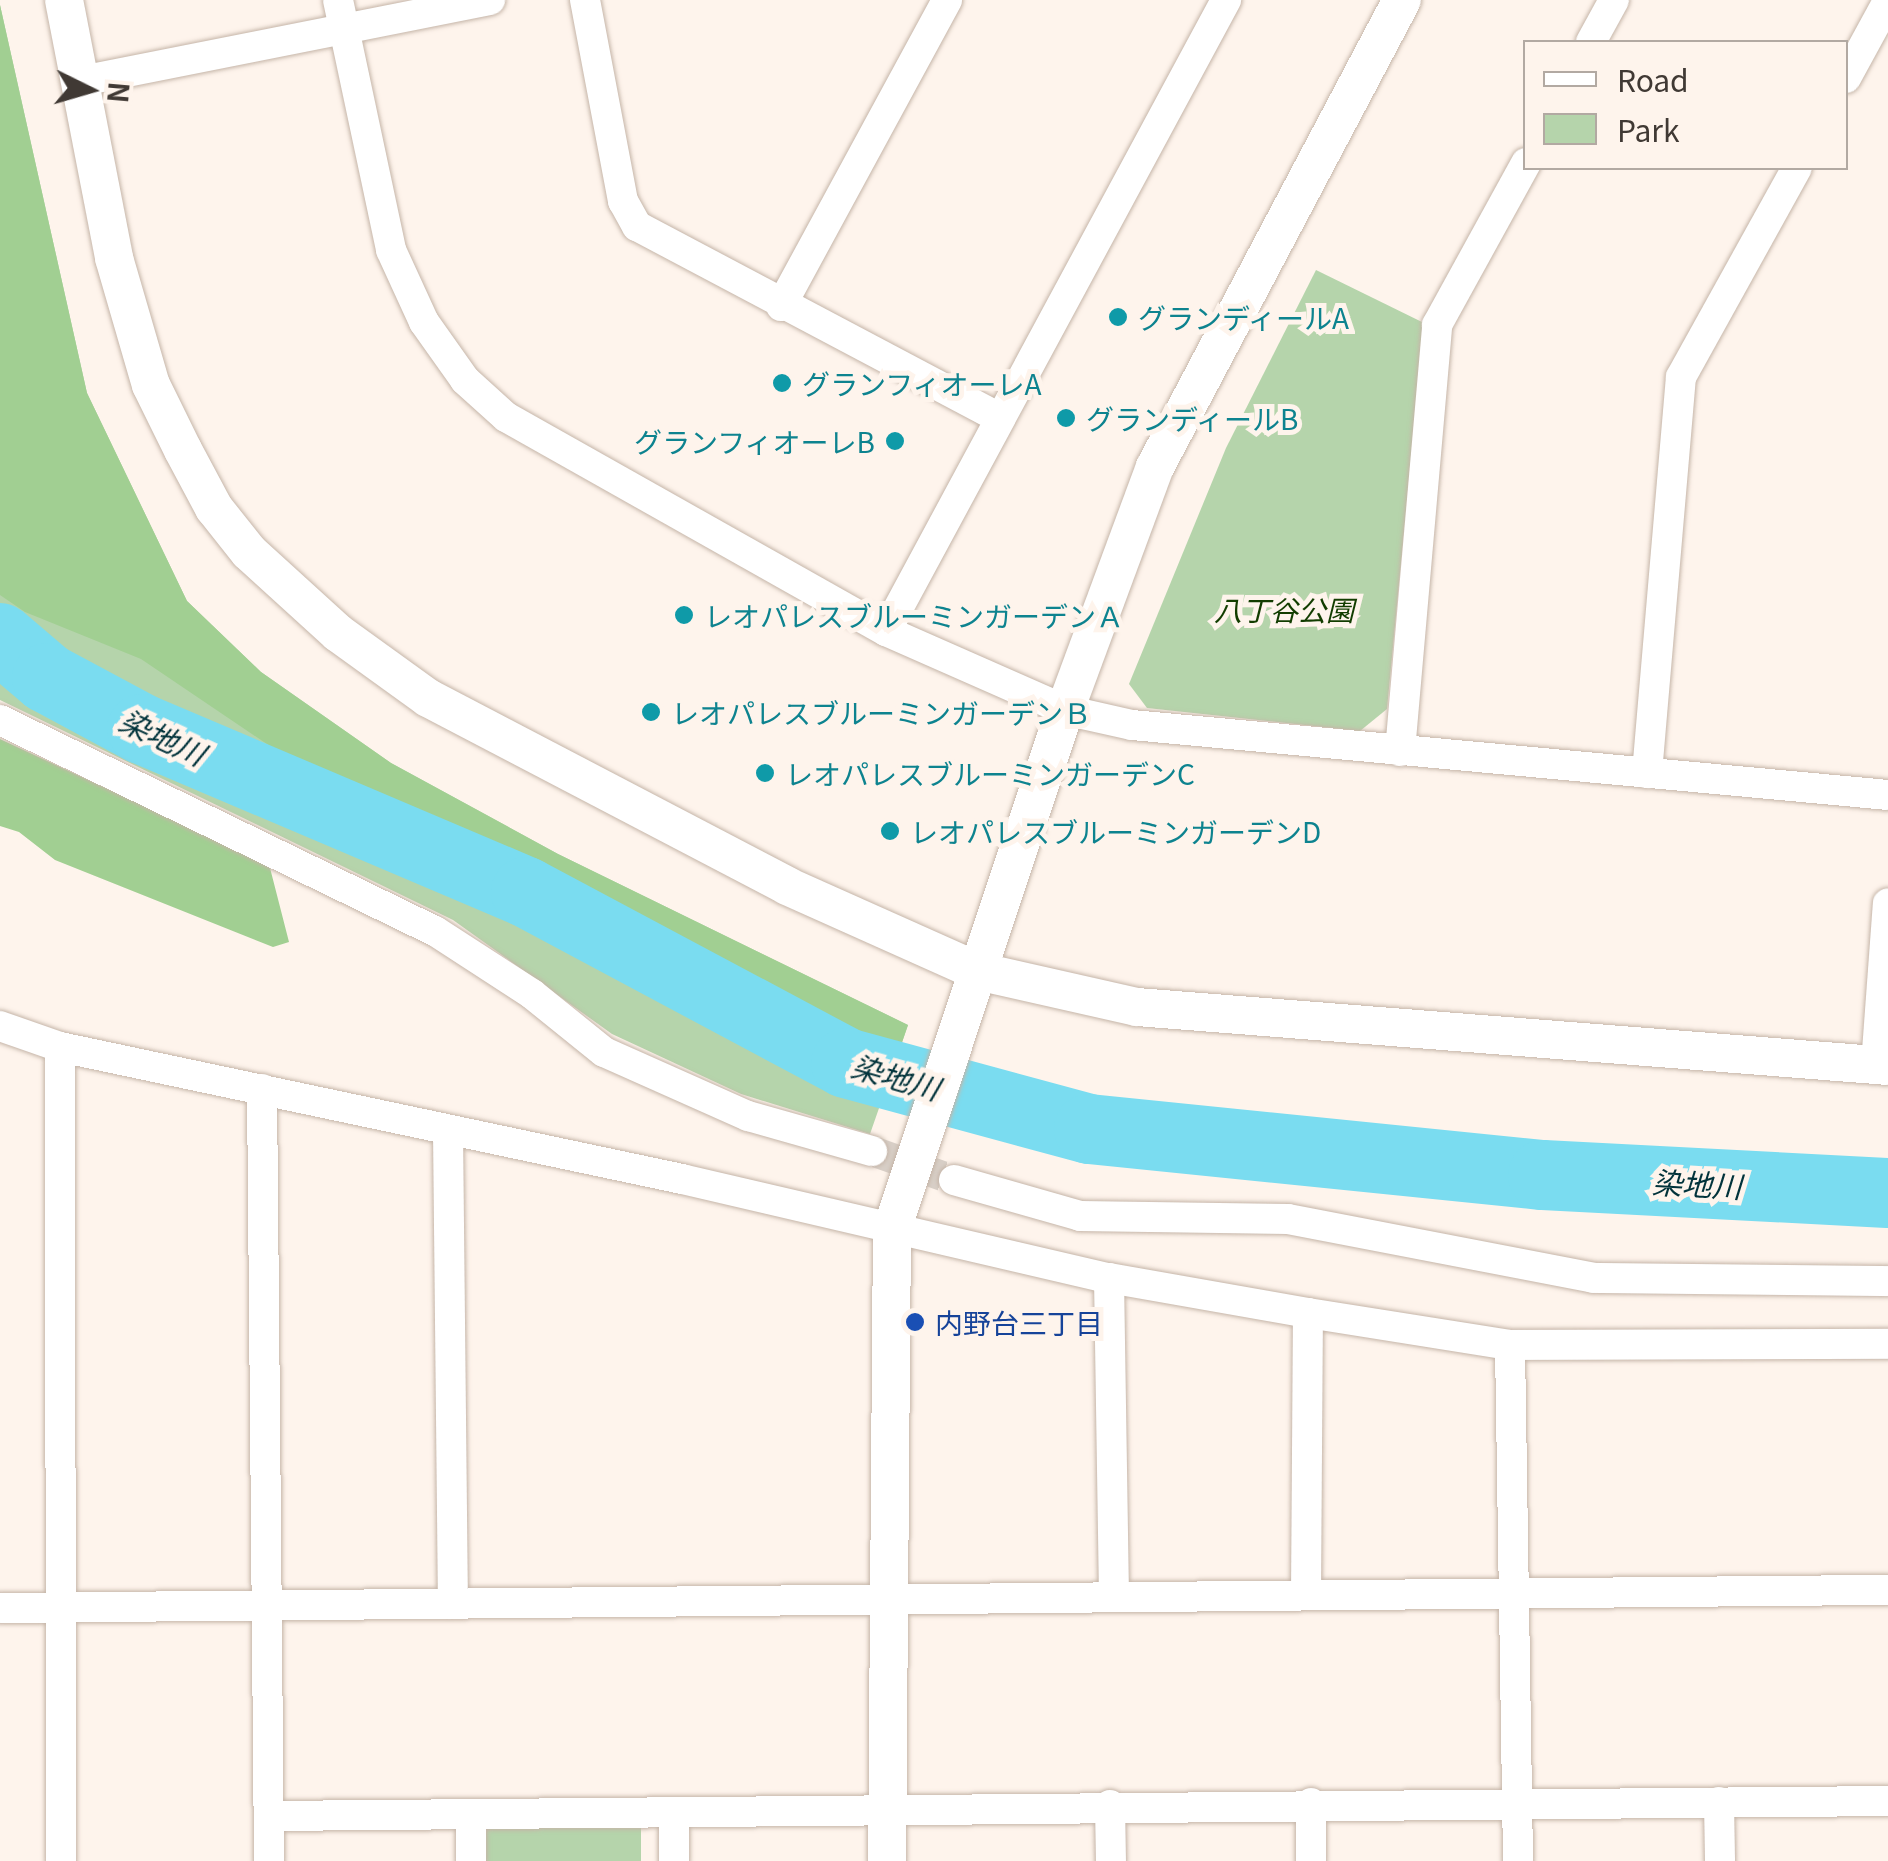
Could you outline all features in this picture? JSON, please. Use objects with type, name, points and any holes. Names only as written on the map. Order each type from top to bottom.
[{"type":"street","points":[[64,0],[114,258],[150,385],[214,508],[249,552],[338,633],[428,698],[787,886],[977,970],[1137,1008],[1882,1066],[1888,903]]},
{"type":"street","points":[[81,81],[341,14],[490,0]]},
{"type":"street","points":[[585,0],[624,201],[637,226],[781,306],[996,416]]},
{"type":"street","points":[[781,306],[947,0]]},
{"type":"street","points":[[886,632],[996,416],[1226,0]]},
{"type":"street","points":[[888,1861],[886,1598],[892,1229],[918,1141],[1065,710],[1155,466],[1402,0]]},
{"type":"street","points":[[1592,40],[1614,0]]},
{"type":"street","points":[[1848,74],[1888,1]]},
{"type":"street","points":[[341,14],[402,281],[465,380],[506,417],[886,632],[1065,710],[1192,734],[1888,795]]},
{"type":"street","points":[[1400,751],[1437,324],[1523,168]]},
{"type":"street","points":[[1648,773],[1682,377],[1795,170]]},
{"type":"street","points":[[0,720],[435,931],[532,994],[604,1052],[748,1116],[872,1152]]},
{"type":"street","points":[[0,1026],[60,1047],[1109,1278],[1308,1313],[1510,1345],[1888,1344]]},
{"type":"street","points":[[60,1047],[61,1861]]},
{"type":"street","points":[[262,1089],[270,1861]]},
{"type":"street","points":[[448,1130],[453,1604]]},
{"type":"street","points":[[954,1180],[1080,1216],[1288,1219],[1593,1278],[1888,1281]]},
{"type":"street","points":[[1109,1278],[1114,1596]]},
{"type":"street","points":[[1306,1594],[1308,1313]]},
{"type":"street","points":[[1510,1345],[1518,1861]]},
{"type":"street","points":[[0,1608],[1888,1590]]},
{"type":"street","points":[[270,1816],[886,1806],[1888,1801]]},
{"type":"street","points":[[1719,1802],[1720,1861]]},
{"type":"street","points":[[1311,1803],[1311,1861]]},
{"type":"street","points":[[1110,1805],[1111,1861]]},
{"type":"street","points":[[674,1812],[674,1861]]},
{"type":"street","points":[[470,1814],[471,1861]]},
{"type":"green space","points":[[0,5],[87,393],[187,601],[261,672],[391,763],[558,854],[908,1025],[870,1134],[741,1094],[612,1034],[453,920],[0,700]]},
{"type":"green space","points":[[0,5],[87,393],[187,601],[261,672],[391,763],[558,854],[908,1025],[897,1057],[854,1046],[545,880],[298,765],[141,659],[25,612],[0,595]]},
{"type":"green space","name":"八丁谷公園","points":[[1316,270],[1424,323],[1387,709],[1360,731],[1147,708],[1129,684],[1226,448]]},
{"type":"green space","points":[[0,739],[269,864],[289,942],[273,947],[55,860],[19,832],[0,826]]},
{"type":"green space","points":[[483,1828],[641,1828],[641,1861],[483,1861]]},
{"type":"waterway","name":"染地川","points":[[0,638],[47,678],[142,729],[526,892],[846,1063],[1089,1129],[1543,1175],[1888,1193]]},
{"type":"tunnel","points":[[872,1151],[954,1180]]},
{"type":"place","name":"グランディールA","points":[[1118,317]]},
{"type":"place","name":"グランフィオーレA","points":[[782,383]]},
{"type":"place","name":"グランディールB","points":[[1066,418]]},
{"type":"place","name":"グランフィオーレB","points":[[895,441]]},
{"type":"place","name":"レオパレスブルーミンガーデンＡ","points":[[684,615]]},
{"type":"place","name":"レオパレスブルーミンガーデンＢ","points":[[651,712]]},
{"type":"place","name":"レオパレスブルーミンガーデンC","points":[[765,773]]},
{"type":"place","name":"レオパレスブルーミンガーデンD","points":[[890,831]]},
{"type":"place","name":"内野台三丁目","points":[[915,1322]]}]
